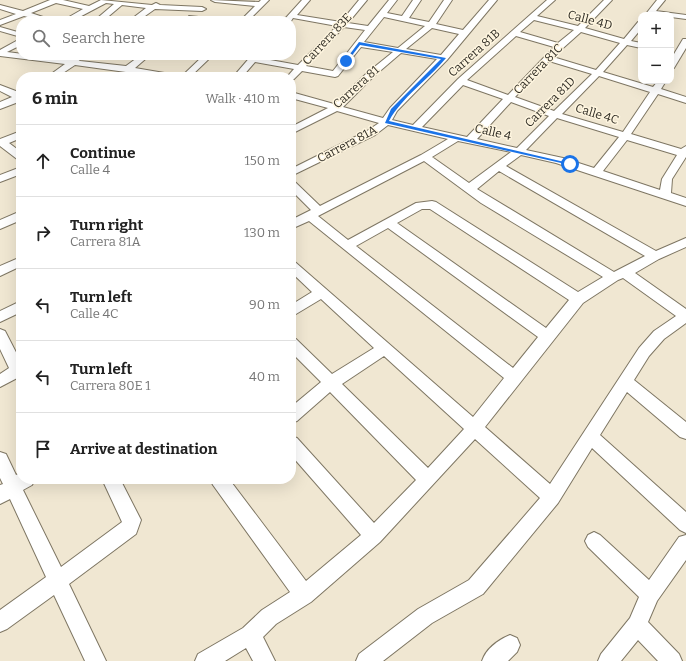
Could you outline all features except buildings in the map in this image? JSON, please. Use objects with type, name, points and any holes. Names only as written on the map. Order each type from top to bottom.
[{"type":"street","points":[[18,16],[55,0],[91,9]]},
{"type":"street","points":[[75,5],[83,0]]},
{"type":"street","points":[[76,16],[106,0],[120,4],[202,9]]},
{"type":"street","points":[[140,16],[162,0]]},
{"type":"street","points":[[194,16],[212,0]]},
{"type":"street","points":[[215,0],[262,2]]},
{"type":"street","points":[[291,16],[304,0]]},
{"type":"street","name":"Carrera 83E","points":[[296,72],[343,24],[363,0]]},
{"type":"street","points":[[267,60],[300,68],[335,74],[393,0]]},
{"type":"street","points":[[404,19],[417,0]]},
{"type":"street","name":"Carrera 81","points":[[296,128],[336,108],[370,74],[399,49],[431,25],[448,0]]},
{"type":"street","name":"Carrera 81A","points":[[296,171],[372,133],[386,122],[393,110],[444,58],[493,0]]},
{"type":"street","name":"Carrera 81B","points":[[416,128],[461,81],[534,13],[551,0]]},
{"type":"street","name":"Carrera 81C","points":[[470,140],[558,46],[580,29],[608,0]]},
{"type":"street","points":[[652,12],[661,0]]},
{"type":"street","points":[[249,16],[262,2]]},
{"type":"street","points":[[104,16],[120,4]]},
{"type":"street","points":[[0,7],[35,16]]},
{"type":"street","name":"Calle 4D","points":[[534,13],[580,29],[638,45]]},
{"type":"street","points":[[382,14],[465,33]]},
{"type":"street","points":[[674,15],[686,17]]},
{"type":"street","points":[[0,23],[16,17]]},
{"type":"street","points":[[296,19],[371,29]]},
{"type":"street","name":"Carrera 81D","points":[[469,189],[500,167],[519,151],[598,72],[638,27]]},
{"type":"street","points":[[0,29],[16,34]]},
{"type":"street","points":[[514,33],[558,46]]},
{"type":"street","points":[[686,41],[674,56],[686,60]]},
{"type":"street","points":[[359,44],[399,49],[444,58]]},
{"type":"street","points":[[0,54],[16,45]]},
{"type":"street","points":[[0,54],[14,56]]},
{"type":"street","points":[[0,63],[14,56]]},
{"type":"street","points":[[548,58],[686,100]]},
{"type":"street","points":[[62,60],[73,63],[128,69],[140,72]]},
{"type":"street","points":[[59,72],[77,60]]},
{"type":"street","points":[[128,69],[140,60]]},
{"type":"street","points":[[190,72],[204,60]]},
{"type":"street","points":[[242,72],[252,60]]},
{"type":"street","name":"Calle 4C","points":[[461,81],[556,115],[625,136],[684,151]]},
{"type":"street","points":[[596,173],[625,136],[660,84]]},
{"type":"street","points":[[0,88],[16,95]]},
{"type":"street","name":"Calle 4","points":[[296,96],[386,122],[559,160],[686,202]]},
{"type":"street","points":[[0,106],[16,99]]},
{"type":"street","points":[[1,142],[16,136]]},
{"type":"street","points":[[296,222],[426,157],[457,137]]},
{"type":"street","points":[[1,142],[16,153]]},
{"type":"street","points":[[665,195],[667,179],[684,151]]},
{"type":"street","points":[[366,661],[425,616],[476,587],[552,497],[644,352],[659,335],[686,316],[619,275],[469,189],[426,157]]},
{"type":"street","points":[[500,167],[655,256]]},
{"type":"street","points":[[0,179],[16,172]]},
{"type":"street","points":[[296,191],[313,213],[348,245],[514,377]]},
{"type":"street","points":[[348,245],[420,206],[432,205],[578,299]]},
{"type":"street","points":[[0,225],[16,217]]},
{"type":"street","points":[[389,223],[547,336]]},
{"type":"street","points":[[205,661],[250,635],[269,617],[304,595],[374,536],[428,480],[474,428],[578,299],[655,256],[686,242]]},
{"type":"street","points":[[0,271],[16,263]]},
{"type":"street","points":[[296,269],[552,497]]},
{"type":"street","points":[[296,309],[322,292]]},
{"type":"street","points":[[0,317],[16,309]]},
{"type":"street","points":[[0,335],[16,363]]},
{"type":"street","points":[[296,348],[428,480]]},
{"type":"street","points":[[296,412],[331,384],[384,349]]},
{"type":"street","points":[[0,380],[16,372]]},
{"type":"street","points":[[625,382],[686,432]]},
{"type":"street","points":[[591,437],[686,524]]},
{"type":"street","points":[[296,449],[374,536]]},
{"type":"street","points":[[0,460],[96,661]]},
{"type":"street","points":[[0,622],[130,528],[132,520],[114,484]]},
{"type":"street","points":[[223,484],[304,595]]},
{"type":"street","points":[[594,541],[650,594]]},
{"type":"street","points":[[608,661],[637,625],[650,594],[683,553]]},
{"type":"street","points":[[637,625],[672,661]]},
{"type":"street","points":[[250,635],[265,661]]},
{"type":"street","points":[[492,661],[510,645]]},
{"type":"route","points":[[346,61],[359,44],[399,49],[444,58],[393,110],[386,122],[559,160],[570,164]]}]
